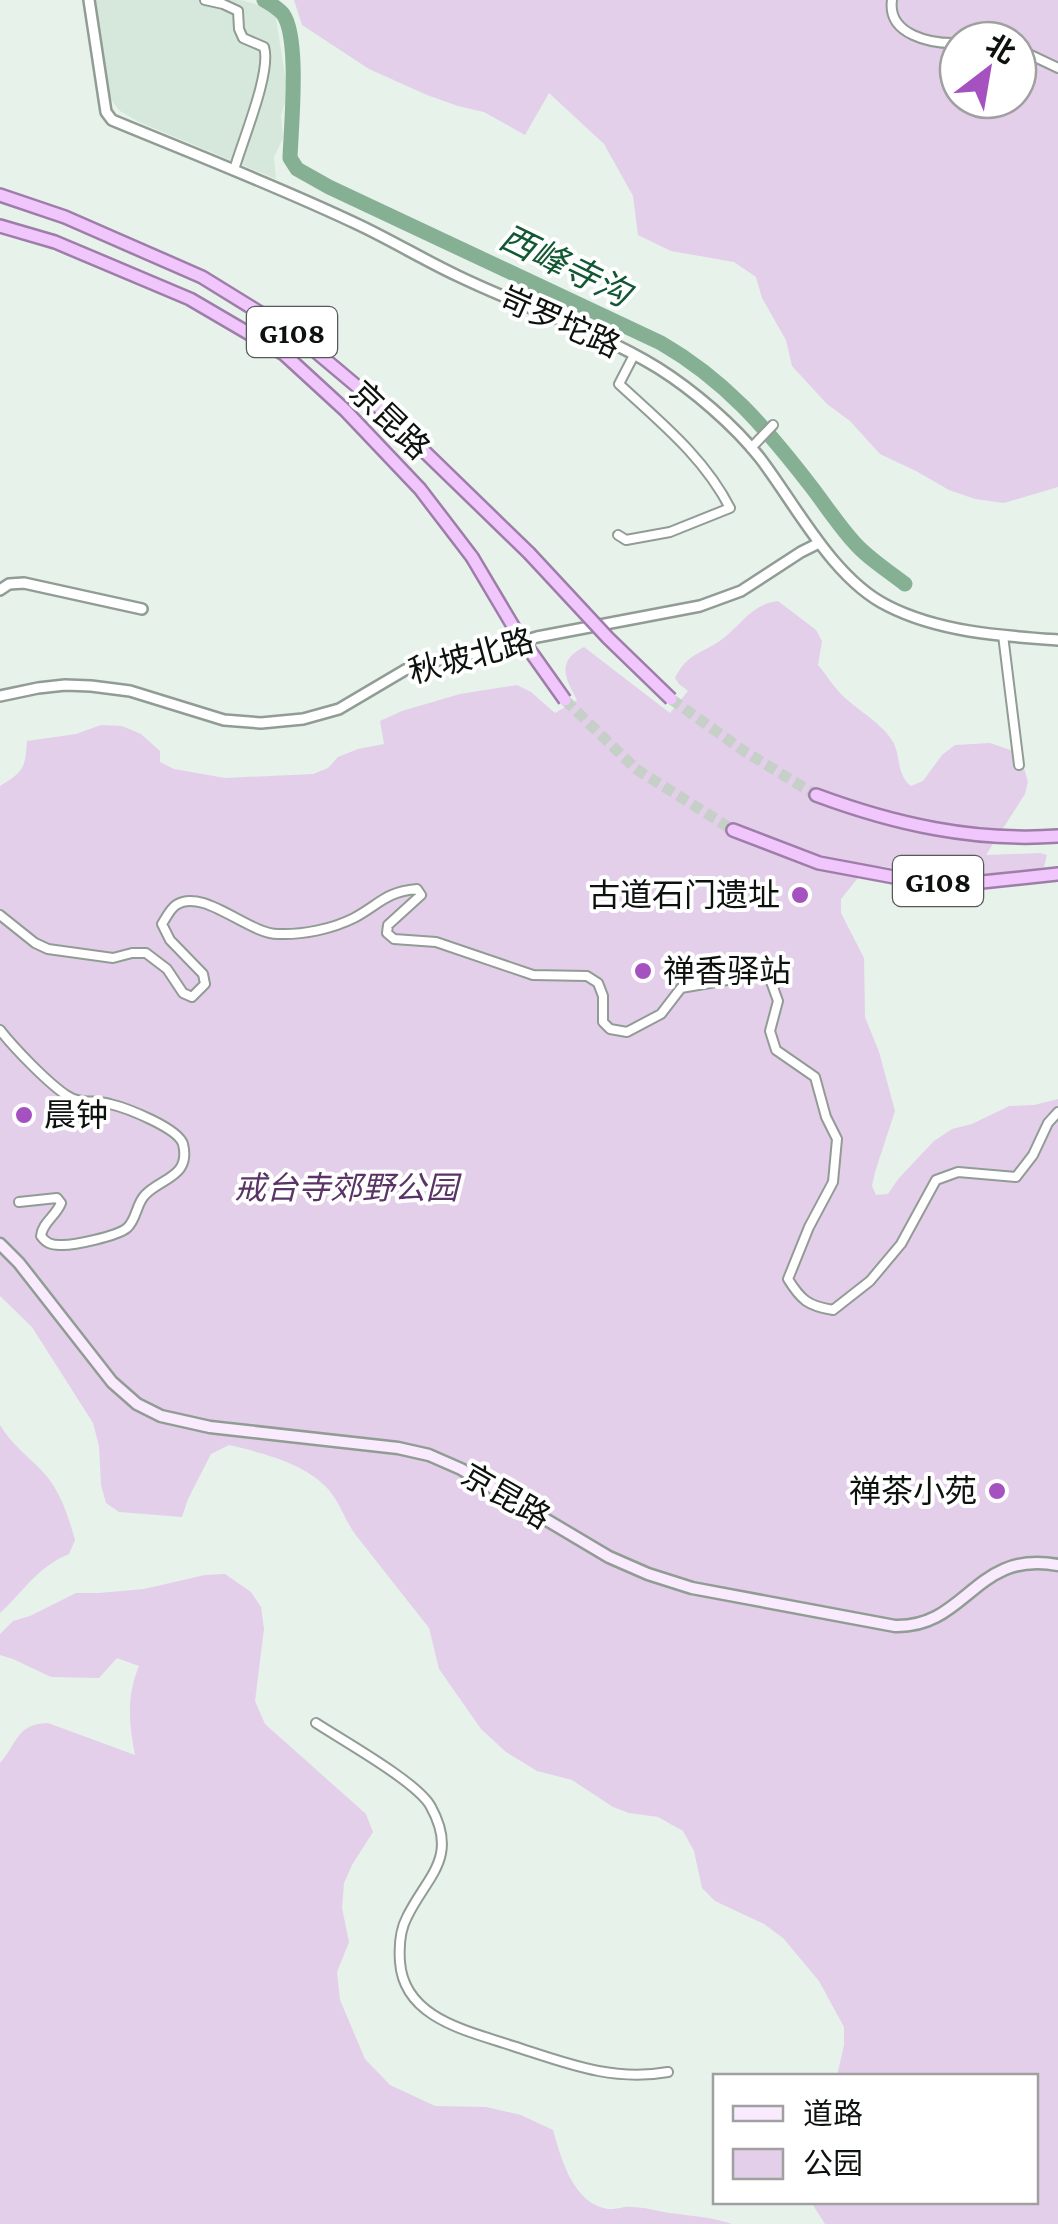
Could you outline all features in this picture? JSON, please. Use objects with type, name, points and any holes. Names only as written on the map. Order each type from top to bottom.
[{"type":"highway","name":"京昆路","points":[[0,195],[65,217],[202,277],[296,334],[529,552],[671,699]]},
{"type":"highway","name":"京昆路","points":[[0,226],[55,242],[190,299],[284,354],[345,410],[420,489],[472,557],[565,700]]},
{"type":"highway","name":"G108","points":[[816,795],[937,830],[971,835],[1058,836]]},
{"type":"highway","name":"G108","points":[[732,830],[819,863],[910,880],[982,882],[1058,874]]},
{"type":"main road","name":"京昆路","points":[[0,1244],[20,1263],[98,1366],[124,1394],[150,1411],[210,1427],[398,1448],[429,1455],[610,1557],[668,1581],[908,1626],[941,1616],[978,1584],[1004,1568],[1028,1562],[1058,1565]]},
{"type":"street","name":"岢罗坨路","points":[[88,0],[106,112],[112,120],[361,226],[490,291],[578,326],[682,385],[751,448],[819,543],[844,572],[884,604],[936,624],[1058,640]]},
{"type":"street","points":[[205,0],[238,11],[243,38],[264,46],[267,55],[234,170]]},
{"type":"street","points":[[892,0],[895,21],[908,34],[938,42]]},
{"type":"street","points":[[618,535],[626,540],[670,532],[730,508],[716,482],[684,444],[618,384],[634,355]]},
{"type":"street","points":[[751,448],[772,426]]},
{"type":"street","name":"秋坡北路","points":[[0,696],[65,685],[112,688],[224,720],[261,724],[303,718],[339,709],[404,670],[439,660],[700,606],[741,591],[819,543]]},
{"type":"street","points":[[0,590],[9,584],[24,583],[142,608]]},
{"type":"street","points":[[1003,635],[1019,765]]},
{"type":"street","points":[[0,915],[48,949],[113,958],[146,954],[167,969],[183,993],[192,997],[205,984],[203,974],[170,940],[162,924],[174,906],[188,900],[208,905],[275,935],[332,928],[395,891],[417,888],[421,894],[388,925],[387,933],[394,939],[436,942],[533,975],[587,976],[598,982],[603,996],[603,1022],[610,1029],[627,1032],[662,1014],[681,988],[727,980],[750,969],[770,979],[778,1001],[770,1031],[776,1050],[815,1077],[826,1117],[837,1139],[833,1182],[809,1226],[788,1279],[800,1298],[816,1308],[832,1310],[870,1281],[901,1244],[936,1180],[958,1172],[1016,1177],[1058,1112]]},
{"type":"street","points":[[0,1030],[14,1048],[66,1095],[127,1110],[174,1131],[182,1144],[179,1171],[148,1191],[134,1220],[119,1232],[67,1246],[45,1242],[41,1230],[61,1202],[58,1198],[18,1202]]},
{"type":"street","points":[[316,1722],[418,1790],[431,1806],[442,1836],[441,1859],[405,1920],[399,1950],[401,1975],[413,1999],[454,2027],[594,2072],[648,2076],[668,2072]]},
{"type":"shaded area","points":[[93,0],[241,0],[275,12],[288,94],[281,115],[283,138],[274,157],[276,179],[120,111],[109,97]]},
{"type":"green space","points":[[294,0],[1058,0],[1058,487],[1004,503],[975,499],[880,454],[792,366],[786,340],[762,298],[756,277],[734,262],[671,251],[638,235],[633,196],[604,144],[549,93],[525,135],[484,112],[427,95],[369,69],[302,25]]},
{"type":"green space","name":"戒台寺郊野公园","points":[[778,601],[816,630],[822,641],[818,665],[840,693],[889,735],[903,776],[911,786],[923,781],[942,755],[955,745],[990,743],[1016,752],[1028,782],[1025,794],[986,855],[1047,855],[1044,867],[1000,875],[934,876],[881,866],[857,879],[841,899],[841,913],[864,958],[865,1017],[895,1111],[875,1172],[872,1186],[876,1195],[888,1194],[934,1141],[952,1129],[1009,1106],[1058,1099],[1058,2224],[825,2224],[812,2204],[1038,2204],[1038,2074],[837,2074],[844,2027],[819,1981],[783,1938],[764,1924],[715,1901],[702,1888],[694,1851],[683,1831],[658,1817],[613,1807],[572,1780],[537,1771],[506,1752],[481,1729],[439,1669],[429,1628],[355,1534],[325,1486],[293,1465],[229,1445],[211,1454],[182,1517],[119,1512],[106,1503],[93,1423],[32,1327],[0,1296],[0,786],[22,768],[27,741],[76,734],[101,725],[122,726],[141,734],[160,751],[160,762],[174,769],[225,778],[313,774],[328,768],[338,757],[384,744],[380,721],[460,694],[517,685],[555,713],[577,700],[566,664],[584,647],[670,713],[688,691],[675,678],[686,662],[769,603]]},
{"type":"green space","points":[[0,1425],[55,1488],[75,1540],[69,1554],[39,1573],[0,1613]]},
{"type":"green space","points":[[225,1574],[251,1592],[261,1607],[264,1629],[255,1701],[265,1724],[366,1814],[373,1832],[344,1883],[342,1908],[349,1942],[337,1972],[340,2000],[365,2059],[390,2085],[435,2106],[486,2107],[521,2115],[553,2130],[570,2178],[596,2205],[641,2208],[732,2224],[0,2224],[0,1763],[23,1731],[48,1723],[135,1755],[130,1710],[139,1666],[117,1658],[99,1678],[51,1677],[0,1655],[0,1634],[13,1621],[76,1593],[144,1589]]},
{"type":"waterway","name":"西峰寺沟","points":[[264,0],[283,14],[288,26],[293,83],[290,158],[297,169],[684,357],[743,406],[858,546],[905,584]]},
{"type":"tunnel","points":[[671,699],[744,751],[816,795]]},
{"type":"tunnel","points":[[565,700],[636,769],[733,830]]},
{"type":"place","name":"古道石门遗址","points":[[800,895]]},
{"type":"place","name":"禅香驿站","points":[[643,971]]},
{"type":"place","name":"晨钟","points":[[24,1115]]},
{"type":"place","name":"禅茶小苑","points":[[997,1491]]}]
